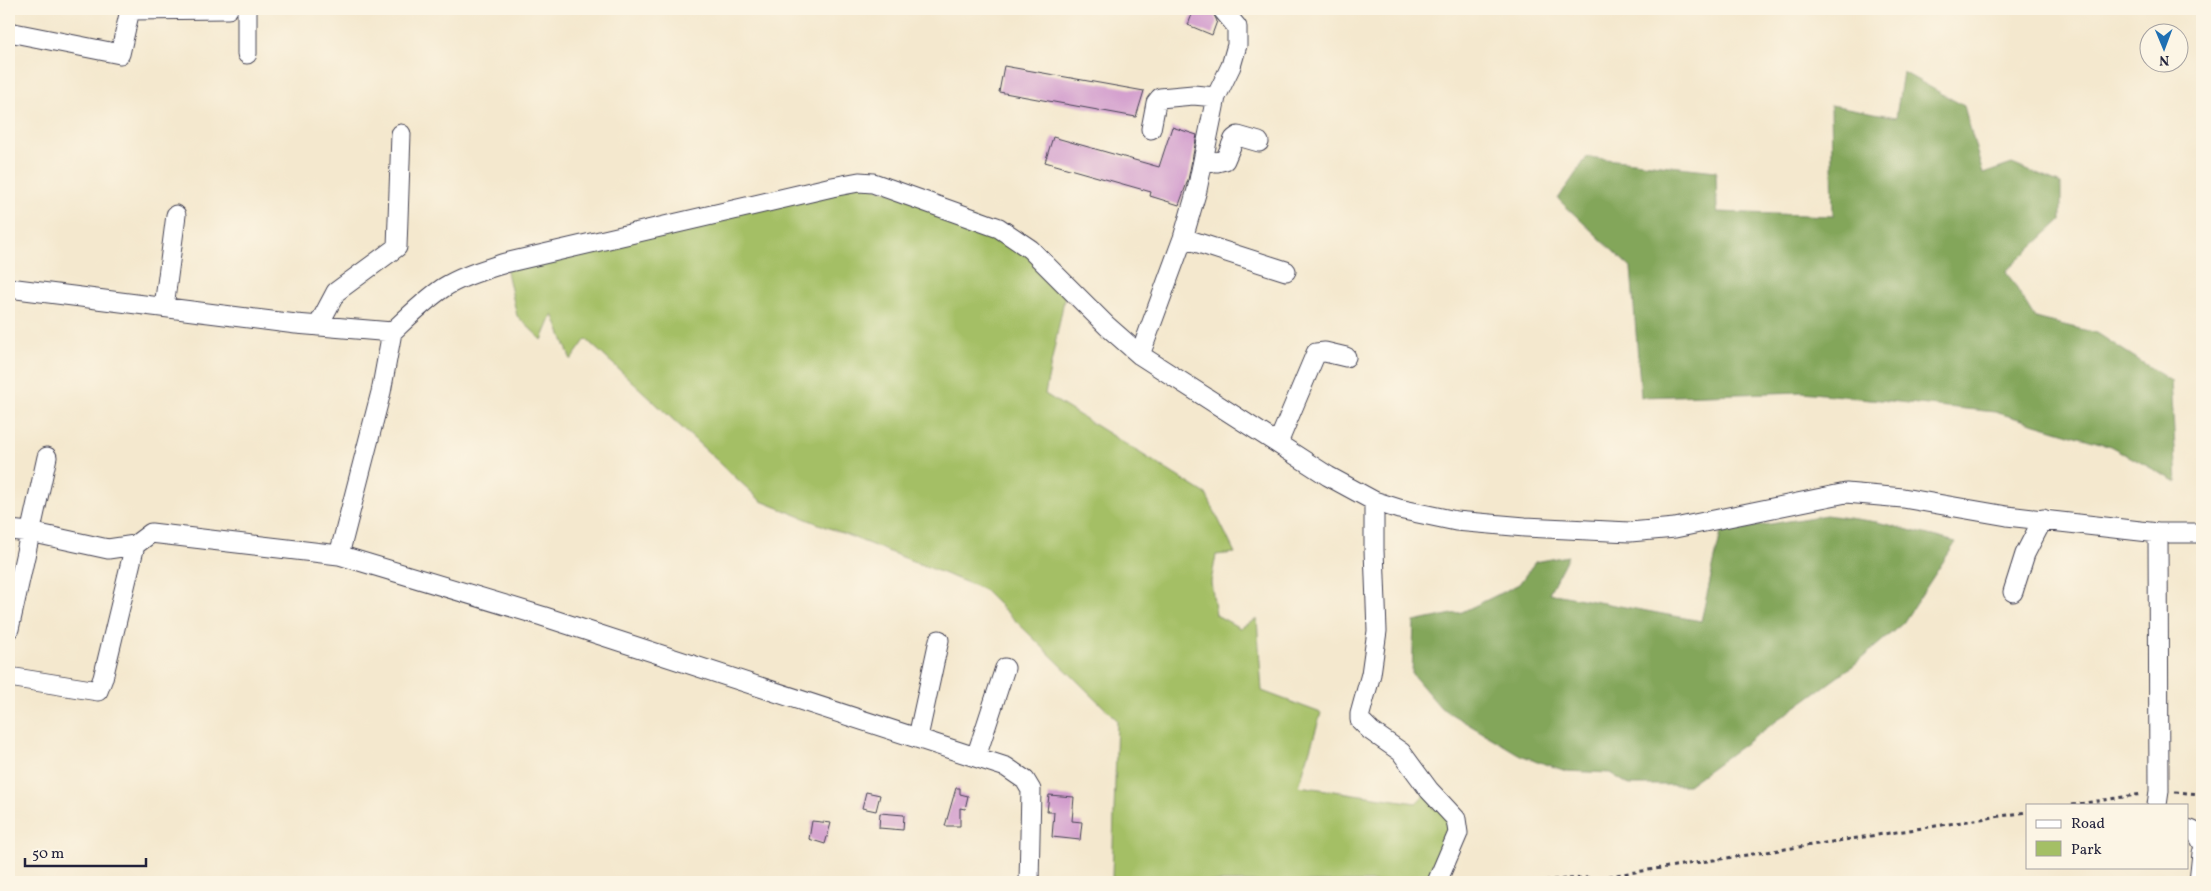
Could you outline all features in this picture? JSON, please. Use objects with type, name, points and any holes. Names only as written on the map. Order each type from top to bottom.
[{"type":"street","points":[[9,32],[120,54],[130,10],[228,9]]},
{"type":"street","points":[[246,9],[247,54]]},
{"type":"street","points":[[1140,355],[1183,238],[1203,160],[1216,97],[1231,66],[1237,45],[1237,28],[1222,9]]},
{"type":"street","points":[[1151,129],[1156,103],[1160,98],[1193,95],[1216,97]]},
{"type":"street","points":[[318,326],[336,292],[397,247],[401,134]]},
{"type":"street","points":[[1203,160],[1217,162],[1225,160],[1234,139],[1238,136],[1259,142]]},
{"type":"street","points":[[339,555],[381,392],[392,332],[421,305],[444,288],[472,274],[505,263],[832,186],[859,182],[873,183],[894,190],[999,228],[1016,238],[1030,249],[1140,355],[1328,476],[1374,501],[1399,510],[1456,520],[1526,527],[1630,532],[1676,528],[1846,493],[1903,498],[2043,520],[2158,533],[2202,533]]},
{"type":"street","points":[[164,307],[176,216]]},
{"type":"street","points":[[1183,238],[1286,271]]},
{"type":"street","points":[[9,288],[318,326],[392,332]]},
{"type":"street","points":[[1278,443],[1316,353],[1325,352],[1346,357]]},
{"type":"street","points":[[9,629],[47,457]]},
{"type":"street","points":[[1374,501],[1377,631],[1371,674],[1360,720],[1370,731],[1401,752],[1428,790],[1456,819],[1458,833],[1437,882]]},
{"type":"street","points":[[2013,592],[2025,554],[2043,520]]},
{"type":"street","points":[[9,530],[30,532],[108,549],[135,545],[149,534],[155,532],[339,555],[542,616],[1006,767],[1025,780],[1031,790],[1029,882]]},
{"type":"street","points":[[2158,533],[2158,800]]},
{"type":"street","points":[[9,677],[98,691],[103,678],[135,545]]},
{"type":"street","points":[[918,737],[939,640]]},
{"type":"street","points":[[976,757],[1005,668]]},
{"type":"street","points":[[2188,829],[2200,838],[2202,843]]},
{"type":"street","points":[[2199,882],[2202,853]]},
{"type":"path","points":[[2089,804],[2158,800],[2202,794]]},
{"type":"path","points":[[1522,882],[1603,877],[2026,812]]},
{"type":"green space","points":[[1903,72],[1964,106],[1983,174],[2012,164],[2061,184],[2061,220],[2006,271],[2035,318],[2097,333],[2171,381],[2177,482],[2110,446],[1995,412],[1803,392],[1641,397],[1631,268],[1558,199],[1587,157],[1716,171],[1717,212],[1833,216],[1831,105],[1896,117]]},
{"type":"green space","points":[[859,182],[999,228],[1067,285],[1045,394],[1206,494],[1235,553],[1216,555],[1211,582],[1216,615],[1240,628],[1257,619],[1262,691],[1321,713],[1299,786],[1416,803],[1429,790],[1458,826],[1437,882],[1125,882],[1112,877],[1117,720],[983,589],[761,501],[586,339],[571,360],[553,314],[542,340],[517,316],[505,263]]},
{"type":"green space","points":[[1826,515],[1877,522],[1956,542],[1903,623],[1854,665],[1688,785],[1629,785],[1610,773],[1566,771],[1520,755],[1441,708],[1412,674],[1414,622],[1462,612],[1493,597],[1519,584],[1535,562],[1568,556],[1549,593],[1701,621],[1721,532]]},
{"type":"building","points":[[1194,9],[1211,9],[1217,21],[1212,35],[1188,25]]},
{"type":"building","points":[[1004,66],[1144,91],[1136,117],[999,92]]},
{"type":"building","points":[[1172,127],[1197,135],[1188,180],[1179,205],[1150,196],[1151,192],[1045,162],[1053,137],[1159,167]]},
{"type":"building","points":[[956,788],[960,788],[960,794],[968,796],[965,809],[960,808],[960,826],[945,826]]},
{"type":"building","points":[[866,792],[880,795],[876,811],[862,808]]},
{"type":"building","points":[[1049,795],[1074,797],[1072,821],[1082,822],[1080,840],[1052,837],[1054,812],[1047,812]]},
{"type":"building","points":[[880,813],[904,815],[903,830],[879,828]]},
{"type":"building","points":[[812,821],[831,823],[825,844],[809,839]]}]
